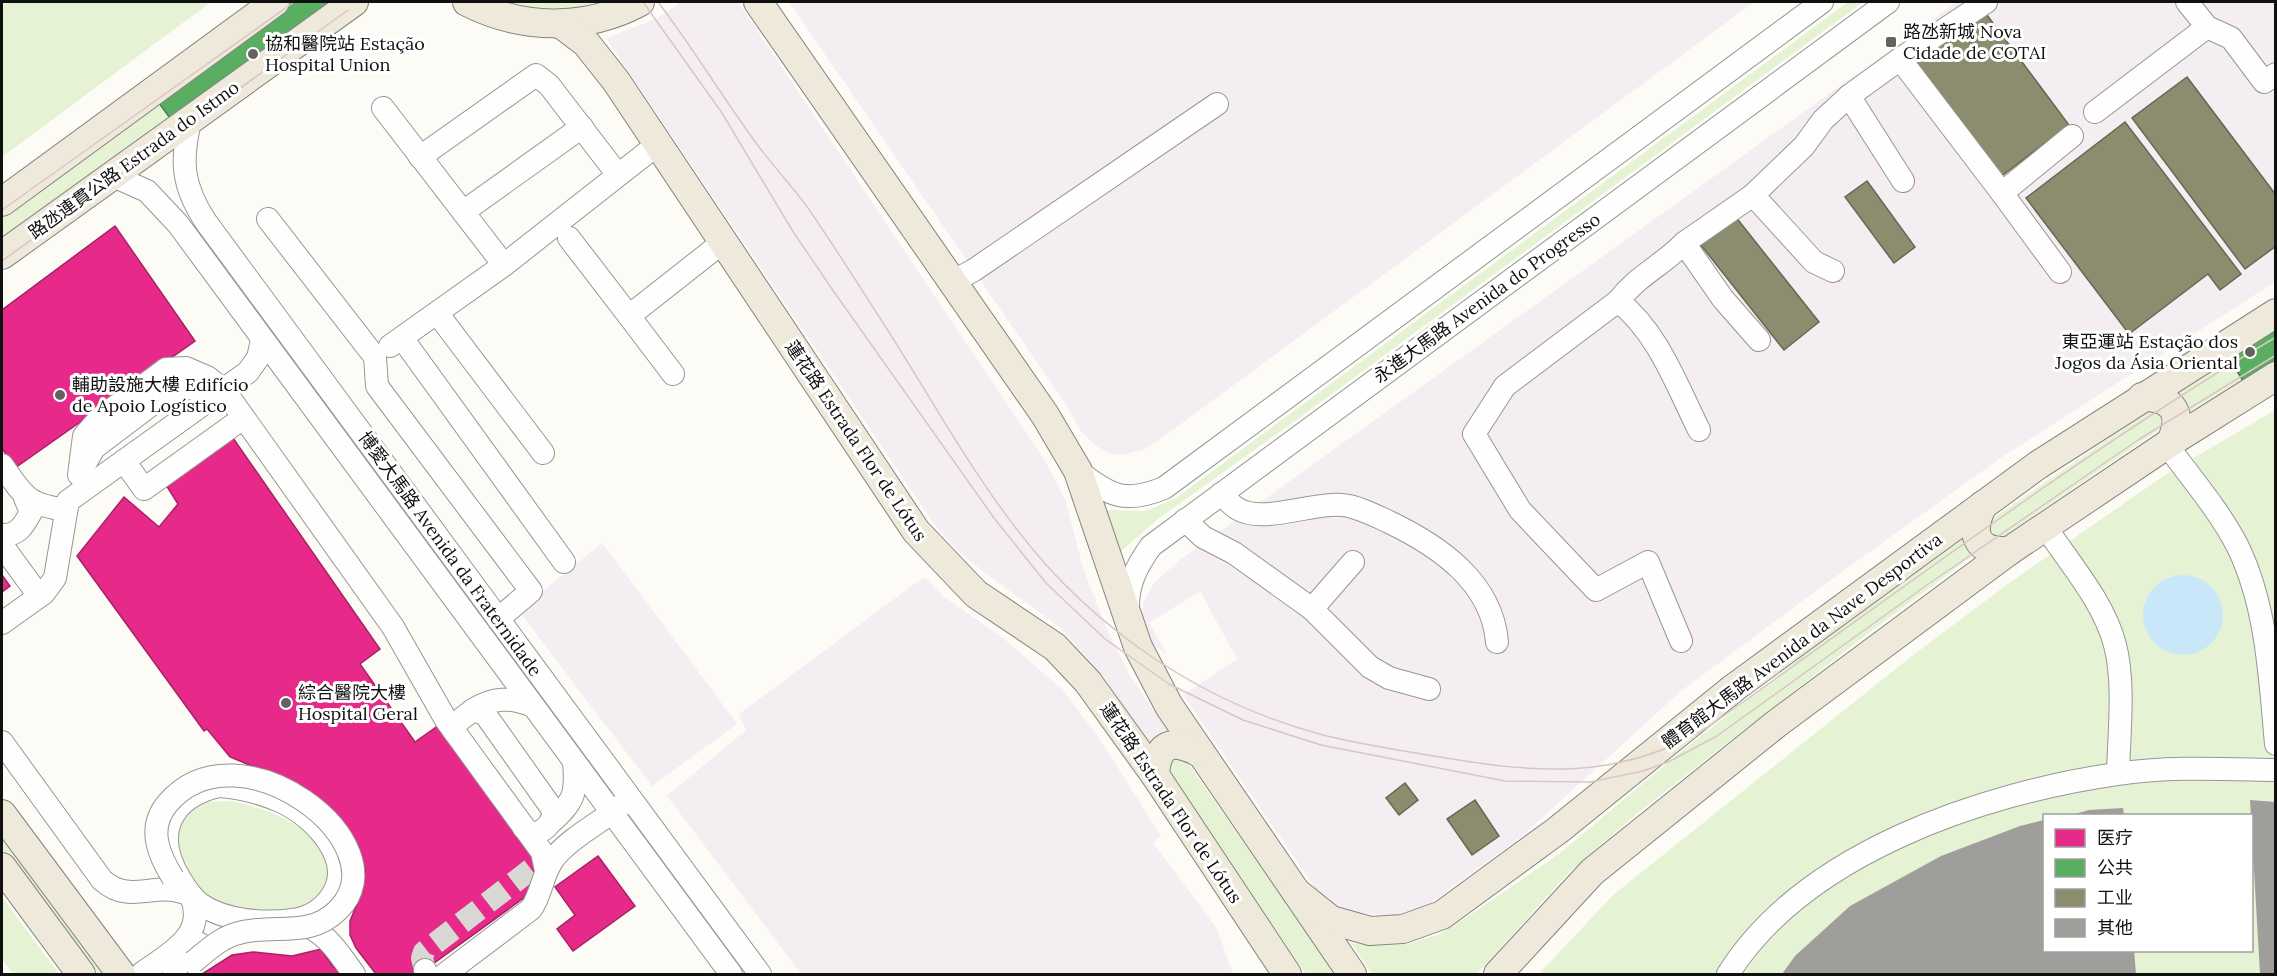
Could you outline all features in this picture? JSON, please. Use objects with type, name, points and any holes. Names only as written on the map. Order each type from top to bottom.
[{"type":"main road","points":[[2,202],[275,2]]},
{"type":"main road","name":"路氹連貫公路 Estrada do Istmo","points":[[2,255],[354,2]]},
{"type":"main road","points":[[467,2],[514,19],[561,24],[594,19],[640,2]]},
{"type":"main road","points":[[758,2],[1045,415],[1078,471],[1128,621],[1143,657],[1198,752],[1352,975]]},
{"type":"main road","name":"蓮花路 Estrada Flor de Lótus","points":[[561,24],[586,43],[601,60],[915,531],[983,600],[1055,646],[1088,682],[1155,775],[1283,972]]},
{"type":"main road","name":"體育館大馬路 Avenida da Nave Desportiva","points":[[1296,892],[1331,920],[1370,931],[1403,929],[1442,915],[1558,830],[1735,687],[2038,465],[2276,313]]},
{"type":"main road","points":[[1498,975],[1592,872],[1776,724],[2008,551],[2169,443],[2276,376]]},
{"type":"main road","points":[[2142,397],[2160,397],[2174,408],[2178,425],[2169,443]]},
{"type":"main road","points":[[1983,505],[1976,519],[1975,533],[1982,545],[1994,552],[2008,551]]},
{"type":"main road","points":[[1155,775],[1156,759],[1161,750],[1168,746],[1185,745],[1198,752]]},
{"type":"main road","points":[[2,814],[114,966]]},
{"type":"main road","points":[[2,867],[81,975]]},
{"type":"street","points":[[1078,471],[1099,488],[1121,495],[1141,498],[1164,488],[1822,2]]},
{"type":"street","name":"永進大馬路 Avenida do Progresso","points":[[1128,621],[1127,594],[1136,568],[1151,546],[1888,2]]},
{"type":"street","points":[[1681,641],[1648,562],[1596,590],[1520,510],[1474,434],[1504,386],[1618,300],[1645,272],[1673,255],[1684,243],[1753,195],[1804,146],[1823,120],[1849,96],[1986,2]]},
{"type":"street","points":[[2187,2],[2207,27],[2230,38],[2272,85]]},
{"type":"street","points":[[2095,112],[2207,27]]},
{"type":"street","points":[[1900,59],[2060,272]]},
{"type":"street","points":[[420,157],[536,75],[543,78],[618,175]]},
{"type":"street","points":[[1849,96],[1903,181]]},
{"type":"street","points":[[952,282],[974,270],[1217,104]]},
{"type":"street","points":[[382,108],[504,265]]},
{"type":"street","name":"博愛大馬路 Avenida da Fraternidade","points":[[191,118],[186,137],[184,175],[191,198],[198,210],[760,975]]},
{"type":"street","points":[[463,212],[582,127]]},
{"type":"street","points":[[2002,193],[2072,136]]},
{"type":"street","points":[[375,357],[504,265],[658,144]]},
{"type":"street","name":"博愛大馬路 Avenida da Fraternidade","points":[[111,175],[147,191],[178,224],[731,975]]},
{"type":"street","points":[[1753,195],[1806,255],[1826,269],[1833,271]]},
{"type":"street","points":[[268,219],[375,357],[377,386],[531,591],[498,619]]},
{"type":"street","points":[[569,238],[673,374]]},
{"type":"street","points":[[629,316],[723,242]]},
{"type":"street","points":[[1684,243],[1723,299],[1760,340]]},
{"type":"street","points":[[1618,300],[1648,331],[1699,430]]},
{"type":"street","points":[[437,313],[543,453]]},
{"type":"street","points":[[402,338],[564,562]]},
{"type":"street","points":[[26,498],[41,506],[67,506],[124,461],[248,372],[258,358],[262,340]]},
{"type":"street","points":[[2,623],[39,596],[56,578],[67,506],[93,448],[168,392],[188,388],[224,390]]},
{"type":"street","points":[[224,390],[393,627],[450,726],[547,862]]},
{"type":"street","points":[[124,461],[144,489],[243,418]]},
{"type":"street","points":[[2169,443],[2218,514],[2237,546],[2253,584],[2270,676],[2276,744]]},
{"type":"street","points":[[2,465],[26,498],[31,512],[24,525],[12,534],[2,535]]},
{"type":"street","points":[[1221,494],[1239,510],[1256,515],[1343,504],[1380,518],[1426,540],[1455,562],[1476,588],[1494,616],[1497,642]]},
{"type":"street","points":[[1185,520],[1203,537],[1234,553],[1312,609],[1370,667],[1389,678],[1429,689]]},
{"type":"street","points":[[2045,526],[2097,605],[2115,645],[2119,689],[2118,773]]},
{"type":"street","points":[[2,545],[39,596]]},
{"type":"street","points":[[1312,609],[1353,562]]},
{"type":"street","points":[[450,726],[473,710],[494,700],[514,700],[533,706],[552,693]]},
{"type":"street","points":[[473,710],[485,714],[551,806],[554,814],[550,823]]},
{"type":"street","points":[[2,742],[102,880],[112,888],[123,892],[168,883],[220,914],[256,920],[293,920],[316,912],[332,895],[338,885],[340,873],[337,859],[320,831],[301,814],[282,802],[234,787],[205,790],[182,804],[172,817],[167,828],[167,851],[175,870],[168,883]]},
{"type":"street","points":[[524,828],[535,834],[570,806],[575,780],[574,762]]},
{"type":"street","points":[[1728,975],[1768,925],[1806,892],[1865,854],[1942,817],[2034,789],[2118,773],[2197,768],[2276,770]]},
{"type":"street","points":[[166,970],[192,932],[196,912],[168,883],[155,838],[156,829],[165,807],[176,794],[200,778],[216,774],[236,774],[280,788],[312,806],[327,819],[348,851],[353,870],[339,929],[353,965]]},
{"type":"street","points":[[432,973],[521,909],[535,903],[547,862],[629,798]]},
{"type":"street","points":[[114,966],[129,970],[166,970],[235,934],[314,927],[335,913],[346,900]]},
{"type":"street","points":[[166,970],[215,933],[233,925],[256,920]]},
{"type":"street","points":[[293,920],[315,928],[365,975]]},
{"type":"shaded area","points":[[681,2],[738,2],[1044,459],[1065,499],[1083,568],[1106,627],[1130,676],[1168,731],[1150,745],[1107,681],[1061,628],[960,553],[934,524],[606,38],[656,19]]},
{"type":"shaded area","points":[[789,2],[1754,2],[1159,440],[1145,449],[1126,454],[1110,454],[1095,445],[1080,430],[1067,406]]},
{"type":"shaded area","points":[[1957,2],[2275,2],[2275,282],[2002,457],[1832,579],[1681,691],[1522,836],[1429,904],[1395,915],[1357,913],[1324,901],[1183,695],[1237,659],[1200,591],[1149,623],[1167,654],[1150,643],[1141,625],[1143,603],[1154,583],[1180,560]]},
{"type":"shaded area","points":[[602,543],[737,724],[652,786],[519,611]]},
{"type":"shaded area","points":[[924,577],[943,596],[1003,638],[1062,689],[1097,735],[1161,836],[1153,843],[1217,929],[1233,974],[801,974],[667,796],[746,730],[739,714]]},
{"type":"green space","points":[[2,2],[211,2],[2,157]]},
{"type":"green space","points":[[288,2],[344,2],[2,247],[2,211]]},
{"type":"green space","points":[[495,2],[615,2],[549,12]]},
{"type":"green space","points":[[1848,2],[1863,2],[1306,413],[1158,519],[1118,554],[1105,510],[1146,511],[1176,498]]},
{"type":"green space","points":[[2275,332],[2275,359],[2185,414],[2173,394]]},
{"type":"green space","points":[[2159,407],[2163,427],[2001,538],[1994,539],[1987,526],[1989,521],[2151,409]]},
{"type":"green space","points":[[2275,410],[2275,974],[1539,974],[1613,895],[1908,659],[2012,581],[2165,475]]},
{"type":"green space","points":[[1968,534],[1978,552],[1862,638],[1640,811],[1569,872],[1477,974],[1372,974],[1351,943],[1379,946],[1408,944],[1440,934],[1476,911],[1559,854],[1678,754],[1854,616]]},
{"type":"green space","points":[[1183,756],[1336,974],[1306,974],[1165,769],[1166,758]]},
{"type":"green space","points":[[230,801],[280,816],[308,835],[319,848],[327,863],[330,880],[308,909],[284,912],[247,911],[213,899],[194,882],[186,870],[178,846],[178,833],[182,821],[191,810],[199,805]]},
{"type":"green space","points":[[2,832],[107,974],[92,974],[2,852]]},
{"type":"green space","points":[[2,897],[59,974],[13,974],[2,959]]},
{"type":"water","points":[[2183,575],[2198,578],[2211,587],[2220,600],[2223,615],[2220,630],[2211,643],[2198,652],[2183,655],[2168,652],[2155,643],[2146,630],[2143,615],[2146,600],[2155,587],[2168,578]]},
{"type":"building: 医疗","name":"輔助設施大樓 Edifício de Apoio Logístico","points":[[115,226],[195,341],[15,468],[2,448],[2,310]]},
{"type":"building: 医疗","name":"綜合醫院大樓 Hospital Geral","points":[[233,438],[380,649],[360,664],[415,742],[439,725],[533,857],[534,867],[530,890],[532,892],[419,974],[376,974],[356,948],[350,935],[350,921],[362,892],[365,870],[359,848],[345,824],[327,805],[301,786],[230,757],[207,729],[204,731],[77,556],[124,497],[159,527],[178,504],[166,485]]},
{"type":"building: 医疗","points":[[2,575],[10,586],[2,592]]},
{"type":"building: 医疗","points":[[598,856],[635,906],[573,951],[557,929],[575,915],[555,887]]},
{"type":"building: 医疗","points":[[321,949],[333,967],[342,974],[202,974],[232,955],[253,952],[292,956]]},
{"type":"building: 公共","name":"協和醫院站 Estação Hospital Union","points":[[282,2],[334,2],[183,136],[153,95]]},
{"type":"building: 公共","name":"東亞運站 Estação dos Jogos da Ásia Oriental","points":[[2276,306],[2276,387],[2255,400],[2218,341]]},
{"type":"building: 工业","points":[[1984,11],[2069,125],[1999,178],[1914,64]]},
{"type":"building: 工业","points":[[2187,77],[2276,195],[2276,246],[2245,269],[2132,118]]},
{"type":"building: 工业","points":[[2125,122],[2241,274],[2220,290],[2208,274],[2129,334],[2026,198]]},
{"type":"building: 工业","points":[[1867,181],[1915,247],[1894,263],[1845,197]]},
{"type":"building: 工业","points":[[1735,216],[1819,322],[1784,350],[1700,244]]},
{"type":"building: 工业","points":[[1405,783],[1418,800],[1399,815],[1386,798]]},
{"type":"building: 工业","points":[[1475,800],[1499,836],[1472,855],[1447,819]]},
{"type":"building: 其他","points":[[2250,800],[2276,802],[2276,974],[2260,974],[2253,814],[2251,814]]},
{"type":"building: 其他","points":[[2123,808],[2124,814],[2075,814],[2089,810]]},
{"type":"building: 其他","points":[[2043,820],[2043,952],[2134,952],[2136,974],[1782,974],[1795,956],[1850,906],[1941,856],[2020,826]]},
{"type":"tunnel","points":[[425,970],[422,958],[424,952],[534,867]]},
{"type":"tram line","points":[[2,210],[294,2]]},
{"type":"tram line","points":[[643,2],[722,113],[792,230],[832,289],[994,518],[1046,583],[1105,639],[1169,684],[1243,720],[1321,745],[1505,781],[1590,782],[1643,771],[1668,762],[1717,736],[1927,585],[2138,440],[2276,355]]},
{"type":"tram line","points":[[658,2],[759,147],[808,208],[895,341],[976,472],[1012,523],[1042,560],[1075,595],[1111,627],[1190,681],[1277,721],[1350,741],[1471,762],[1540,769],[1608,765],[1641,757],[1674,745],[1708,727],[2059,477],[2202,382],[2276,337]]},
{"type":"tram line","points":[[2,261],[348,10]]},
{"type":"place","name":"路氹新城 Nova Cidade de COTAI","points":[[1891,42]]},
{"type":"place","name":"協和醫院站 Estação Hospital Union","points":[[253,54]]},
{"type":"place","name":"東亞運站 Estação dos Jogos da Ásia Oriental","points":[[2250,352]]},
{"type":"place","name":"輔助設施大樓 Edifício de Apoio Logístico","points":[[60,395]]},
{"type":"place","name":"綜合醫院大樓 Hospital Geral","points":[[286,703]]}]
